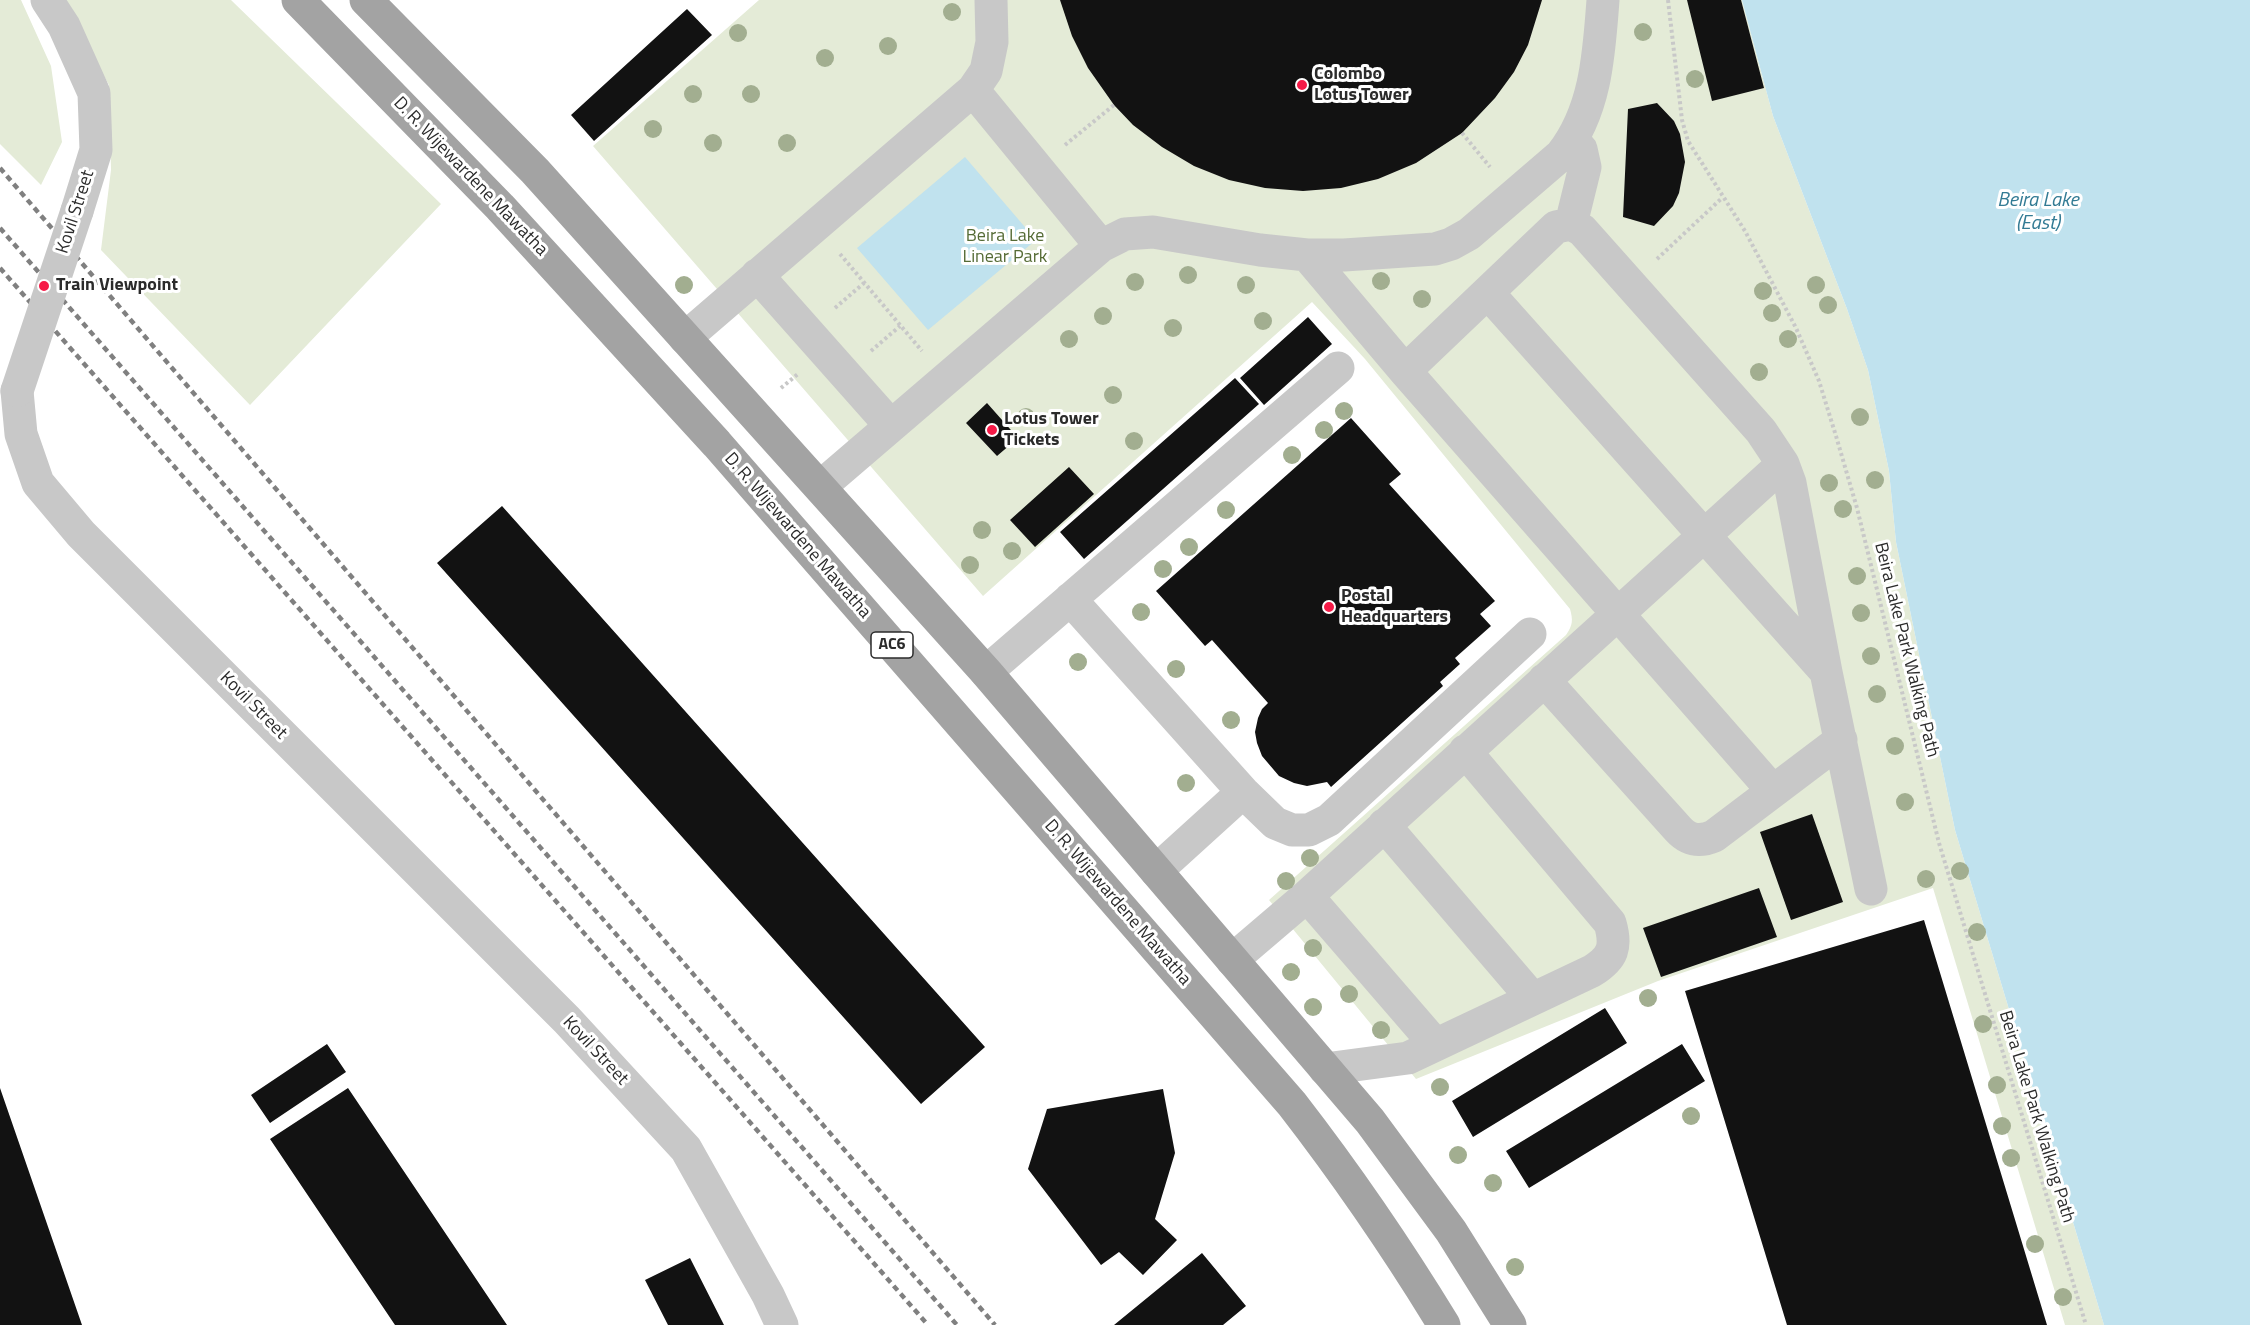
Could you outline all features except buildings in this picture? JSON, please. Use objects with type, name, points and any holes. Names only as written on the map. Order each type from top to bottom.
[{"type":"main road","name":"D. R. Wijewardene Mawatha","points":[[297,0],[500,207],[717,444],[1292,1104],[1345,1173],[1444,1325]]},
{"type":"main road","points":[[366,0],[535,171],[986,672],[1370,1121],[1444,1222],[1510,1325]]},
{"type":"main road","points":[[500,207],[535,171]]},
{"type":"lane","name":"Kovil Street","points":[[46,0],[63,26],[94,93],[96,150],[16,391],[21,435],[38,483],[81,534],[567,1020],[686,1149],[768,1295],[782,1325]]},
{"type":"lane","points":[[685,338],[973,90],[986,71],[992,42],[991,0]]},
{"type":"lane","points":[[820,487],[1101,246],[1125,234],[1153,232],[1260,250],[1307,255],[1344,255],[1435,249],[1451,244],[1469,234],[1561,155],[1572,141],[1587,108],[1594,79],[1600,44],[1603,0]]},
{"type":"lane","points":[[973,90],[1101,246]]},
{"type":"lane","points":[[1572,141],[1581,149],[1585,167],[1572,224]]},
{"type":"lane","points":[[1405,371],[1556,227],[1572,224],[1582,231],[1745,414],[1770,443],[1783,464],[1790,483],[1871,889]]},
{"type":"lane","points":[[1307,255],[1405,371],[1773,791]]},
{"type":"lane","points":[[757,275],[891,426]]},
{"type":"lane","points":[[1488,293],[1703,537],[1826,672]]},
{"type":"lane","points":[[986,672],[1338,368]]},
{"type":"lane","points":[[1232,960],[1307,896],[1783,464]]},
{"type":"lane","points":[[1070,599],[1243,792],[1275,823],[1292,830],[1309,830],[1320,826],[1530,634]]},
{"type":"lane","points":[[1544,680],[1684,836],[1693,840],[1705,840],[1714,836],[1841,740]]},
{"type":"lane","points":[[1325,1069],[1401,1059],[1533,999],[1603,964],[1613,949],[1614,938],[1610,923],[1465,752]]},
{"type":"lane","points":[[1156,871],[1243,792]]},
{"type":"lane","points":[[1384,825],[1533,999]]},
{"type":"lane","points":[[1307,896],[1435,1044]]},
{"type":"path","name":"Beira Lake Park Walking Path","points":[[1668,0],[1682,120],[1688,141],[1745,231],[1796,328],[1819,381],[1833,425],[1857,508],[1939,843],[2086,1325]]},
{"type":"path","points":[[1070,140],[1114,105]]},
{"type":"path","points":[[1462,133],[1491,168]]},
{"type":"path","points":[[1653,263],[1722,198]]},
{"type":"path","points":[[815,225],[945,380]]},
{"type":"path","points":[[752,412],[825,351]]},
{"type":"green space","points":[[0,0],[21,0],[51,66],[62,142],[41,185],[0,144]]},
{"type":"green space","points":[[59,0],[231,0],[441,204],[250,405],[101,250],[111,170],[109,85]]},
{"type":"green space","name":"Beira Lake Linear Park","points":[[759,0],[1742,0],[1773,116],[1868,370],[1889,471],[1896,542],[1955,830],[2104,1325],[2065,1325],[1933,888],[1658,981],[1416,1079],[1269,900],[1566,635],[1572,622],[1570,609],[1365,359],[1312,302],[983,596],[593,146]]},
{"type":"water","name":"Beira Lake (East)","points":[[1742,0],[2250,0],[2250,1325],[2104,1325],[1955,830],[1896,542],[1889,471],[1868,370],[1773,116]]},
{"type":"water","points":[[965,157],[1036,240],[928,330],[857,248]]},
{"type":"railway","points":[[0,168],[995,1325]]},
{"type":"railway","points":[[0,228],[957,1325]]},
{"type":"railway","points":[[0,268],[928,1325]]},
{"type":"place","name":"Colombo Lotus Tower","points":[[1302,85]]},
{"type":"place","name":"Train Viewpoint","points":[[44,286]]},
{"type":"place","name":"Lotus Tower Tickets","points":[[992,430]]},
{"type":"place","name":"Postal Headquarters","points":[[1329,607]]}]
